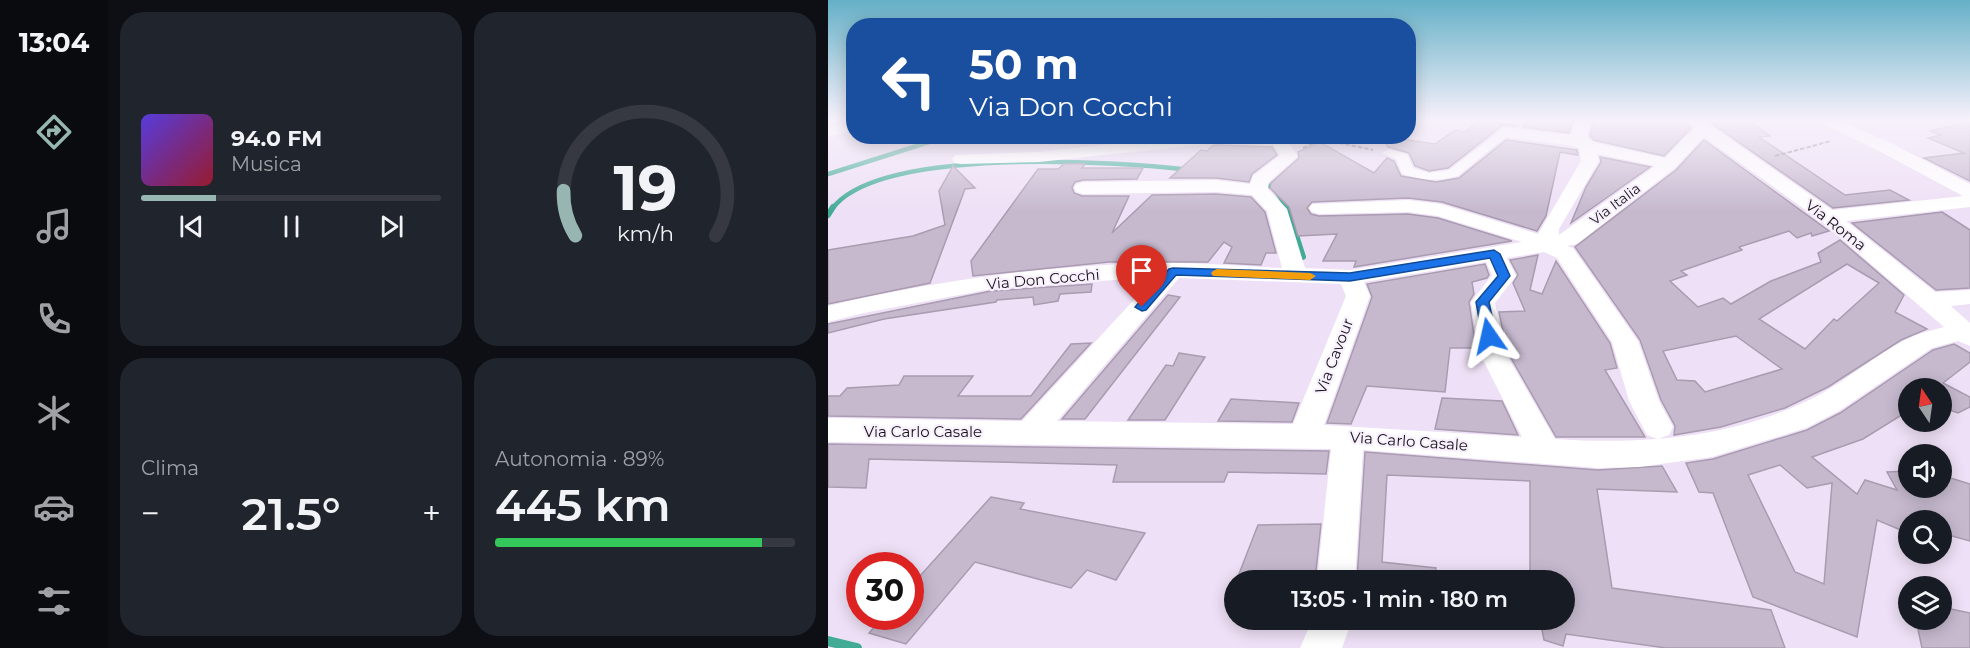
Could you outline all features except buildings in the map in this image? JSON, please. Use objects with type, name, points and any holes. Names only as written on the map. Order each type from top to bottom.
[{"type":"street","points":[[961,159],[1039,157],[1102,150]]},
{"type":"street","points":[[1083,188],[1259,185],[1289,156],[1285,150]]},
{"type":"street","points":[[1389,153],[1402,158],[1407,171],[1430,177],[1453,173],[1481,150]]},
{"type":"street","points":[[1547,245],[1549,229],[1590,161],[1588,150]]},
{"type":"street","points":[[1610,150],[1669,164]]},
{"type":"street","name":"Via Italia","points":[[1547,245],[1569,239],[1669,164],[1684,150]]},
{"type":"street","name":"Via Roma","points":[[1735,150],[1828,217],[1930,300],[1966,334]]},
{"type":"street","points":[[1889,150],[1970,192]]},
{"type":"street","points":[[1259,185],[1277,209],[1296,276]]},
{"type":"street","points":[[1828,217],[1970,201]]},
{"type":"street","points":[[1319,208],[1408,206],[1441,210],[1565,253],[1625,341],[1644,401],[1658,427]]},
{"type":"street","name":"Via Don Cocchi","points":[[828,314],[864,305],[991,282],[1150,270],[1350,277],[1547,245]]},
{"type":"street","points":[[1494,254],[1504,276],[1483,302],[1492,352],[1545,451]]},
{"type":"street","points":[[1031,431],[1173,271]]},
{"type":"street","name":"Via Cavour","points":[[1304,436],[1358,296],[1350,277]]},
{"type":"street","points":[[1930,300],[1970,297]]},
{"type":"street","name":"Via Carlo Casale","points":[[828,430],[1348,437],[1598,455],[1639,454],[1712,445],[1795,420],[1829,404],[1923,342],[1966,334]]},
{"type":"street","points":[[1337,570],[1348,437]]},
{"type":"street","points":[[1321,648],[1328,630]]},
{"type":"path","points":[[1289,156],[1301,150]]},
{"type":"path","points":[[1374,150],[1389,153]]},
{"type":"path","points":[[1771,156],[1795,150]]},
{"type":"waterway","points":[[828,174],[903,150]]},
{"type":"waterway","points":[[832,209],[858,189],[897,175],[947,167],[1001,162],[1057,162],[1110,163],[1190,170]]},
{"type":"waterway","points":[[1259,183],[1273,187],[1287,208]]},
{"type":"waterway","points":[[828,215],[833,207]]},
{"type":"waterway","points":[[1287,208],[1303,257]]},
{"type":"waterway","points":[[828,641],[857,648]]},
{"type":"slow traffic","points":[[1217,273],[1310,276]]},
{"type":"route","points":[[1142,307],[1173,271],[1350,277],[1494,254],[1504,276],[1483,302],[1489,336]]}]
